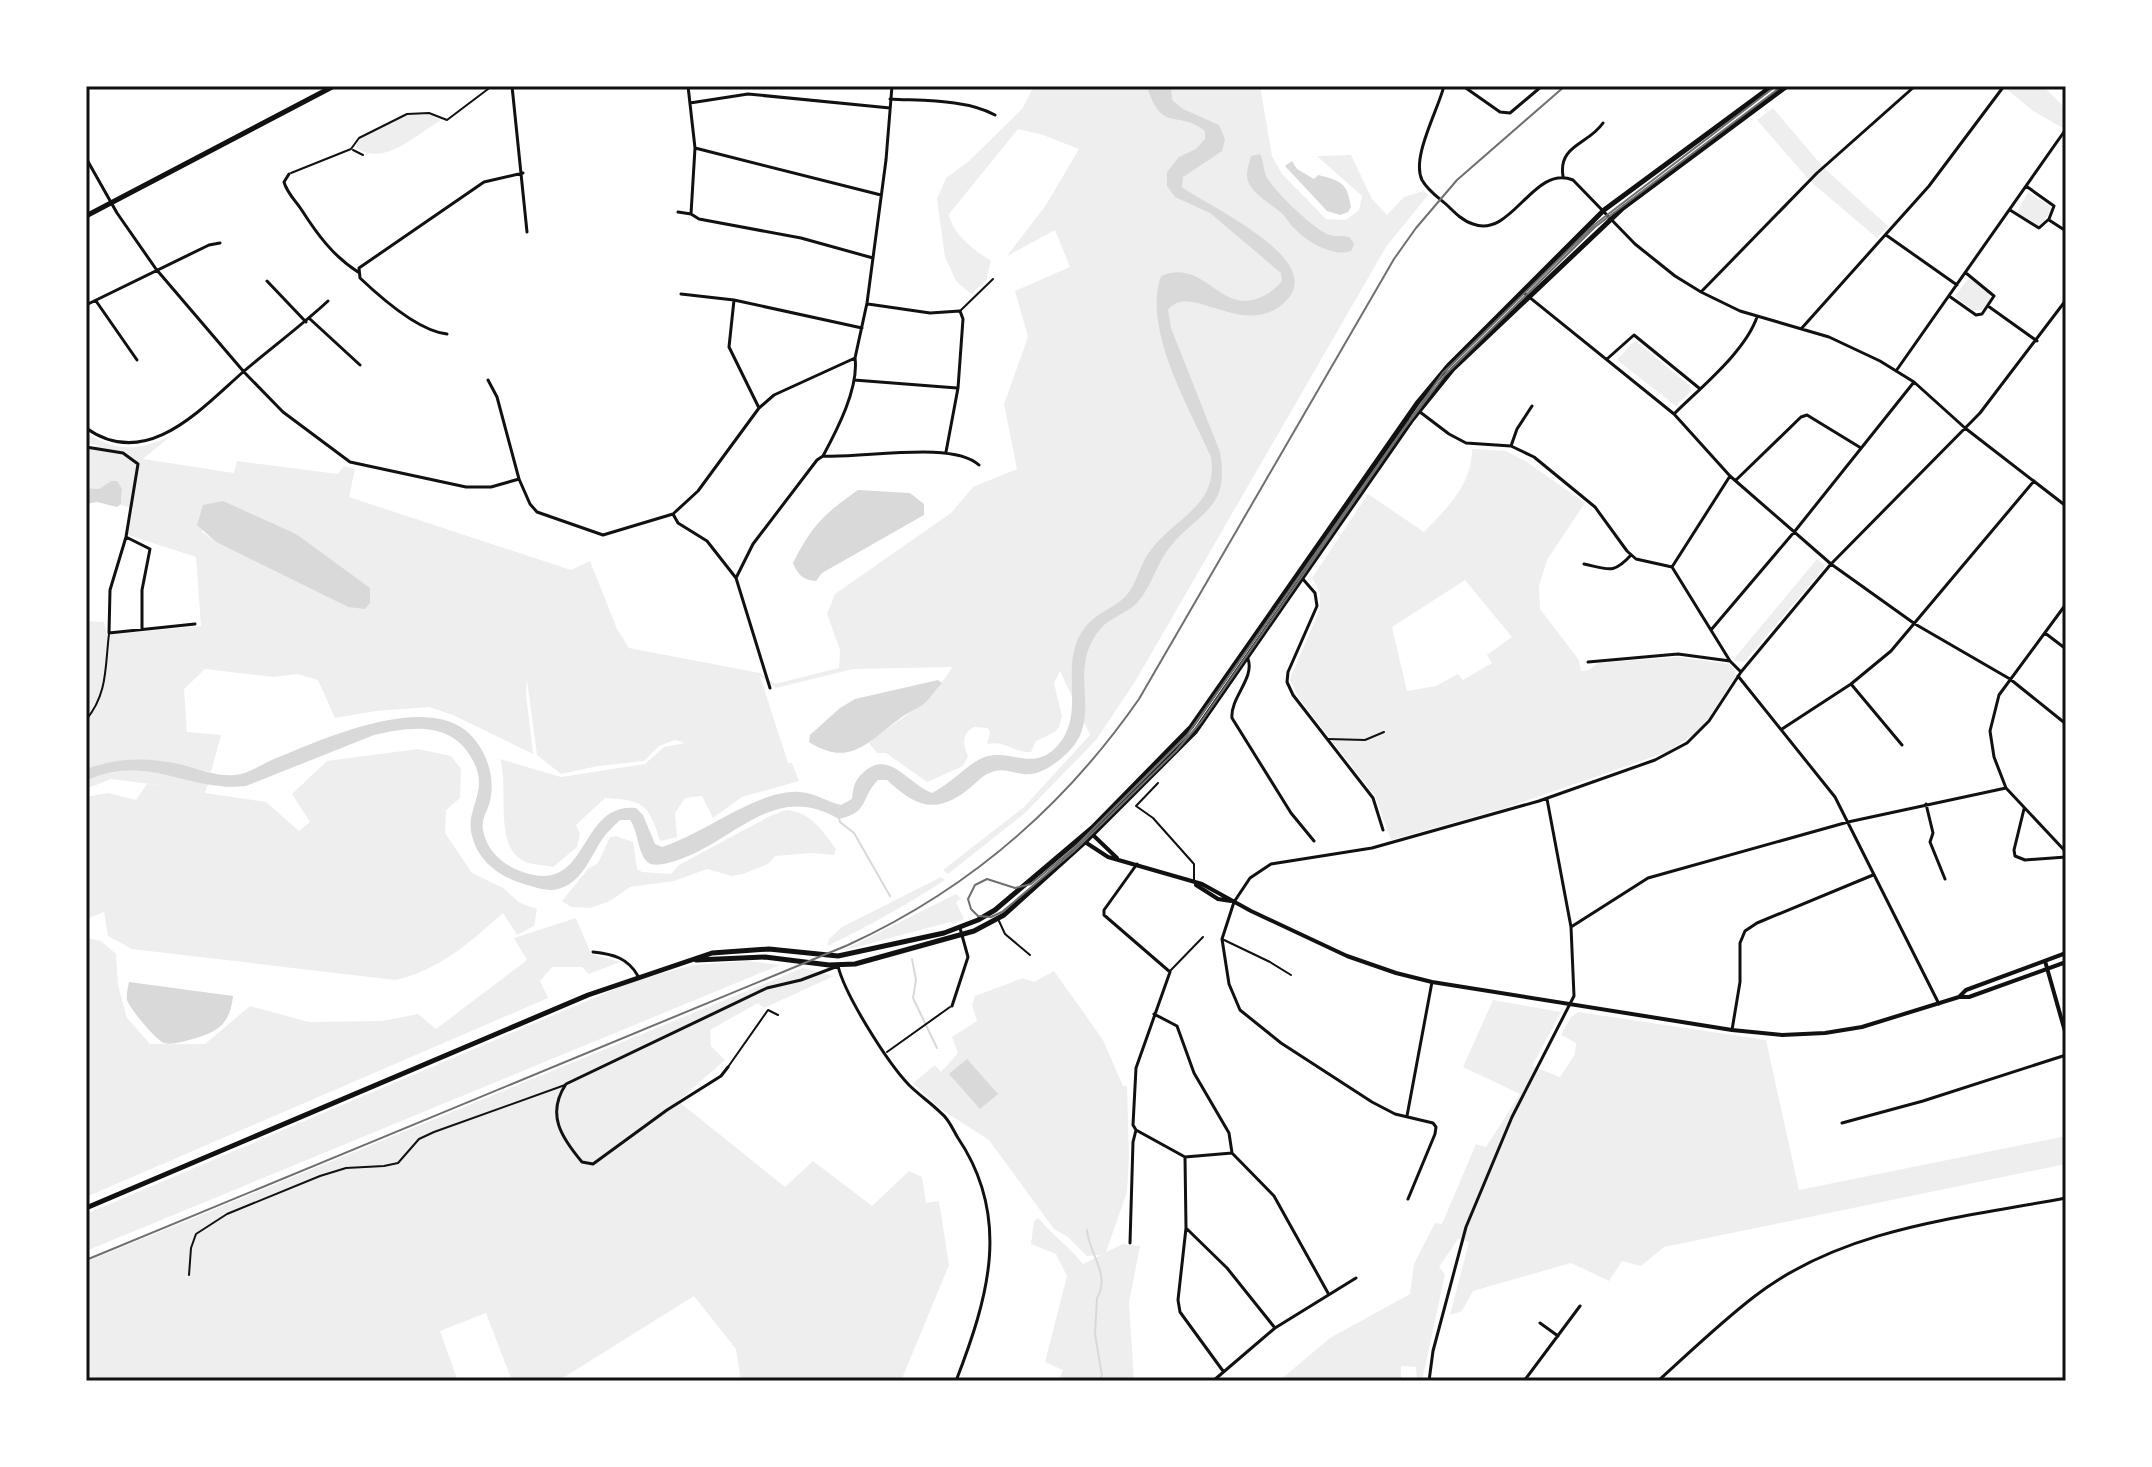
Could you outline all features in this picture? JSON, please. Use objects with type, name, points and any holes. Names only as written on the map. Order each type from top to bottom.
[{"type":"main road","points":[[86,216],[334,86]]},
{"type":"main road","points":[[1526,294],[1604,210],[1772,86]]},
{"type":"main road","points":[[688,961],[774,958],[838,966],[870,961],[998,919],[1183,737],[1301,578],[1444,370],[1612,219],[1678,165],[1787,86]]},
{"type":"main road","points":[[961,931],[995,910],[1093,835],[1195,732],[1244,656]]},
{"type":"main road","points":[[86,1208],[617,983],[705,954],[775,949],[838,956],[924,942]]},
{"type":"main road","points":[[737,950],[738,957]]},
{"type":"main road","points":[[838,956],[838,966]]},
{"type":"street","points":[[447,334],[433,331],[396,309],[370,288],[358,272],[328,248],[286,191],[284,182],[289,174],[351,149],[359,138],[407,114],[429,113],[447,120],[492,86]]},
{"type":"street","points":[[512,86],[527,232]]},
{"type":"street","points":[[688,86],[695,148],[691,214]]},
{"type":"street","points":[[748,94],[749,86]]},
{"type":"street","points":[[736,578],[753,544],[823,456],[854,380],[873,258],[892,86]]},
{"type":"street","points":[[1444,86],[1420,158],[1420,174],[1431,191],[1462,218],[1478,226],[1493,224],[1546,183],[1563,177],[1578,183],[1645,253],[1701,292],[1757,317],[1846,343],[1896,371],[1914,382],[1965,428],[2066,506]]},
{"type":"street","points":[[1463,86],[1500,112],[1510,113],[1542,86]]},
{"type":"street","points":[[1701,292],[1817,173],[1915,86]]},
{"type":"street","points":[[1801,329],[1929,186],[2004,86]]},
{"type":"street","points":[[690,103],[748,94],[890,108]]},
{"type":"street","points":[[890,99],[970,106],[995,115]]},
{"type":"street","points":[[1563,177],[1561,165],[1565,156],[1598,131],[1603,123]]},
{"type":"street","points":[[1896,371],[2066,129]]},
{"type":"street","points":[[695,148],[881,195]]},
{"type":"street","points":[[351,149],[363,155]]},
{"type":"street","points":[[86,158],[110,203],[156,269],[244,372],[283,412],[350,462],[466,487],[491,487],[519,479]]},
{"type":"street","points":[[358,272],[391,244],[484,182],[523,173]]},
{"type":"street","points":[[2010,210],[2039,228],[2049,219],[2054,206],[2026,186]]},
{"type":"street","points":[[678,212],[699,219],[801,238],[873,258]]},
{"type":"street","points":[[2049,219],[2066,231]]},
{"type":"street","points":[[1886,235],[1957,285]]},
{"type":"street","points":[[86,305],[156,269],[220,243]]},
{"type":"street","points":[[1949,296],[1979,316],[1988,306],[1993,298],[1992,293],[1966,273]]},
{"type":"street","points":[[867,303],[930,313],[960,311],[993,279]]},
{"type":"street","points":[[267,281],[360,365]]},
{"type":"street","points":[[681,294],[734,300],[863,329]]},
{"type":"street","points":[[1526,294],[1674,414],[1730,476],[1831,564],[1915,624],[2010,679],[2066,724]]},
{"type":"street","points":[[96,300],[137,360]]},
{"type":"street","points":[[734,300],[729,347],[759,408]]},
{"type":"street","points":[[1408,1199],[1436,1127],[1433,1123],[1407,1117],[1372,1102],[1240,1010],[1229,984],[1222,939],[1234,902],[1250,878],[1271,864],[1372,848],[1547,799],[1679,748],[1709,721],[1740,674],[1831,564],[1996,395],[2066,300]]},
{"type":"street","points":[[86,429],[104,439],[126,444],[174,430],[328,301]]},
{"type":"street","points":[[1988,306],[2037,341]]},
{"type":"street","points":[[946,452],[958,388],[963,319],[960,311]]},
{"type":"street","points":[[1674,414],[1737,348],[1751,331],[1757,317]]},
{"type":"street","points":[[1607,359],[1634,335],[1700,389]]},
{"type":"street","points":[[488,380],[497,397],[519,479],[530,504],[537,512],[603,535],[673,514],[698,491],[759,408],[774,395],[855,358]]},
{"type":"street","points":[[854,380],[958,388]]},
{"type":"street","points":[[1711,630],[1914,382]]},
{"type":"street","points":[[1511,446],[1517,429],[1532,406]]},
{"type":"street","points":[[1416,410],[1466,443],[1511,446],[1534,457],[1588,500],[1631,555],[1641,561],[1672,567],[1730,661],[1826,784],[1939,1004]]},
{"type":"street","points":[[1736,480],[1804,416],[1813,417],[1861,448]]},
{"type":"street","points":[[86,447],[123,453],[138,464],[126,537],[110,590],[104,688],[100,701],[86,720]]},
{"type":"street","points":[[823,456],[841,458],[946,452],[979,465]]},
{"type":"street","points":[[1672,567],[1730,476]]},
{"type":"street","points":[[1782,729],[1851,684],[1891,651],[2034,481]]},
{"type":"street","points":[[673,514],[678,523],[707,541],[736,578],[770,688]]},
{"type":"street","points":[[126,537],[150,549],[142,590],[142,630]]},
{"type":"street","points":[[1584,564],[1616,569],[1631,555]]},
{"type":"street","points":[[1301,578],[1315,593],[1317,606],[1288,672],[1287,682],[1293,695],[1373,798],[1383,830]]},
{"type":"street","points":[[2066,604],[2010,679],[1995,706],[1990,731],[1994,757],[2006,788],[2066,854]]},
{"type":"street","points":[[109,633],[195,624]]},
{"type":"street","points":[[2045,633],[2066,649]]},
{"type":"street","points":[[1588,662],[1678,654],[1730,661]]},
{"type":"street","points":[[1244,656],[1250,668],[1231,710],[1232,718],[1291,813],[1314,841]]},
{"type":"street","points":[[1851,684],[1902,745]]},
{"type":"street","points":[[1327,739],[1357,741],[1384,732]]},
{"type":"street","points":[[1158,783],[1136,806],[1153,818],[1194,864],[1194,884]]},
{"type":"street","points":[[1571,927],[1648,878],[1848,822],[2006,788]]},
{"type":"street","points":[[1429,1381],[1433,1351],[1466,1227],[1516,1107],[1572,1004],[1575,972],[1571,927],[1547,799]]},
{"type":"street","points":[[1926,804],[1933,833],[1930,842],[1945,879]]},
{"type":"street","points":[[2024,807],[2015,856],[2025,860],[2066,854]]},
{"type":"street","points":[[1117,858],[1093,835],[1085,834],[1085,842],[1101,854],[1194,884],[1218,899],[1234,902],[1347,956],[1396,973],[1432,982],[1732,1030],[1782,1035],[1825,1033],[1871,1024],[1959,997],[1969,997],[2066,962]]},
{"type":"street","points":[[1137,864],[1104,910],[1106,919],[1170,972]]},
{"type":"street","points":[[1732,1030],[1740,982],[1740,943],[1745,931],[1757,923],[1874,875]]},
{"type":"street","points":[[998,919],[1005,934],[1030,955]]},
{"type":"street","points":[[886,1053],[952,1006],[968,957],[961,931]]},
{"type":"street","points":[[1130,1243],[1136,1068],[1170,972],[1203,937]]},
{"type":"street","points":[[1222,939],[1291,975]]},
{"type":"street","points":[[593,952],[624,959],[638,976]]},
{"type":"street","points":[[1959,997],[1966,990],[2066,953]]},
{"type":"street","points":[[2045,961],[2066,1035]]},
{"type":"street","points":[[189,1275],[191,1248],[196,1234],[227,1214],[346,1168],[398,1163],[419,1139],[434,1132],[566,1084],[767,988],[801,980],[838,966],[849,996],[886,1053],[907,1083],[944,1115],[966,1149],[987,1201],[991,1263],[956,1381]]},
{"type":"street","points":[[1407,1117],[1432,982]]},
{"type":"street","points":[[566,1084],[558,1096],[556,1111],[560,1130],[572,1151],[587,1165],[593,1164],[667,1110],[721,1076],[768,1010],[778,1015]]},
{"type":"street","points":[[1154,1014],[1177,1026],[1194,1073],[1229,1133],[1232,1153],[1274,1196],[1328,1293]]},
{"type":"street","points":[[1842,1123],[1923,1101],[2066,1055]]},
{"type":"street","points":[[1136,1130],[1185,1157],[1232,1153]]},
{"type":"street","points":[[1185,1157],[1186,1228],[1178,1300],[1180,1312],[1223,1371]]},
{"type":"street","points":[[1658,1381],[1756,1295],[1798,1269],[1850,1244],[1899,1230],[2066,1198]]},
{"type":"street","points":[[1186,1228],[1227,1268],[1275,1328]]},
{"type":"street","points":[[1213,1381],[1275,1328],[1356,1278]]},
{"type":"street","points":[[1524,1381],[1580,1306]]},
{"type":"street","points":[[1540,1323],[1558,1336]]},
{"type":"shaded area","points":[[1034,86],[1260,86],[1272,156],[1282,174],[1326,219],[1346,220],[1359,210],[1362,196],[1317,156],[1351,155],[1372,199],[1387,215],[1404,197],[1423,191],[1428,195],[1386,247],[1136,680],[1096,740],[1025,813],[948,874],[943,870],[1024,807],[1090,735],[1060,671],[1054,683],[1062,716],[1055,732],[1036,741],[1031,752],[1026,752],[989,744],[988,728],[974,727],[965,736],[968,756],[963,766],[927,782],[886,753],[877,753],[869,743],[925,700],[952,667],[853,669],[776,688],[760,676],[788,763],[792,763],[799,781],[742,797],[713,818],[702,796],[685,798],[675,813],[677,837],[660,841],[652,819],[643,806],[628,800],[605,798],[576,825],[580,834],[577,847],[553,867],[522,860],[508,842],[500,759],[561,777],[645,764],[664,747],[685,743],[675,740],[659,746],[644,761],[561,774],[537,755],[527,680],[533,754],[453,715],[429,707],[335,718],[318,680],[297,674],[273,677],[205,669],[184,689],[187,732],[221,735],[211,772],[132,760],[86,769],[86,621],[104,622],[107,635],[201,626],[196,557],[128,535],[133,508],[121,505],[122,489],[111,481],[99,489],[86,488],[86,447],[101,446],[86,443],[88,434],[115,446],[131,447],[148,445],[172,435],[143,459],[234,473],[237,461],[338,474],[344,466],[355,469],[349,497],[571,570],[590,561],[617,629],[629,648],[760,673],[775,684],[839,668],[840,650],[827,614],[835,594],[951,513],[973,487],[1017,469],[1004,404],[1028,337],[1015,291],[1070,267],[1055,230],[1007,256],[1046,205],[1079,149],[1018,129],[949,214],[960,235],[991,261],[986,281],[971,294],[956,281],[945,257],[937,199],[946,178],[969,161],[1022,109]],"holes":[[[282,529],[296,534],[348,607],[216,542],[201,531]]]},
{"type":"shaded area","points":[[1147,86],[1171,86],[1172,100],[1183,109],[1219,125],[1225,139],[1222,151],[1183,177],[1182,187],[1258,234],[1290,267],[1295,284],[1287,300],[1271,312],[1237,314],[1190,302],[1178,303],[1168,310],[1171,328],[1220,452],[1221,486],[1210,507],[1165,554],[1136,604],[1105,624],[1092,642],[1084,668],[1085,707],[1081,733],[1067,753],[1053,765],[1031,774],[1004,770],[990,772],[954,799],[933,805],[915,801],[887,780],[878,780],[860,808],[849,816],[839,819],[815,809],[794,807],[774,810],[696,852],[660,864],[646,861],[630,820],[620,820],[603,838],[578,877],[566,886],[550,890],[505,876],[483,858],[470,825],[479,789],[476,768],[460,743],[439,731],[413,729],[374,735],[246,786],[225,787],[129,771],[108,773],[86,781],[86,769],[111,762],[136,760],[174,763],[223,775],[240,774],[370,724],[422,717],[446,720],[472,737],[487,762],[491,791],[483,826],[489,847],[501,860],[517,870],[534,875],[552,875],[576,857],[605,817],[618,810],[636,808],[643,815],[655,844],[662,847],[749,805],[784,793],[805,793],[841,805],[852,799],[857,780],[874,766],[891,766],[932,793],[981,758],[996,755],[1029,759],[1052,751],[1064,737],[1070,723],[1073,657],[1077,641],[1091,621],[1129,592],[1148,554],[1201,500],[1212,474],[1211,457],[1181,392],[1163,343],[1157,297],[1161,276],[1182,272],[1190,274],[1231,298],[1245,301],[1266,295],[1282,281],[1281,273],[1210,213],[1175,197],[1167,186],[1167,172],[1179,157],[1196,149],[1205,139],[1205,131],[1187,121],[1164,116],[1152,101]]},
{"type":"shaded area","points":[[2003,86],[2043,86],[2066,109],[2066,125],[2063,128],[2033,111]]},
{"type":"shaded area","points":[[1773,108],[1824,168],[1888,226],[1877,238],[1810,181],[1757,120]]},
{"type":"shaded area","points":[[430,115],[440,121],[390,151],[379,154],[358,149],[356,145],[360,139],[404,116]]},
{"type":"shaded area","points":[[1260,154],[1267,178],[1287,201],[1323,232],[1349,237],[1354,243],[1352,250],[1331,251],[1315,244],[1301,235],[1257,193],[1250,185],[1247,172],[1251,156]]},
{"type":"shaded area","points":[[1292,161],[1297,169],[1314,179],[1318,175],[1342,184],[1351,207],[1348,212],[1340,215],[1327,211],[1285,166]]},
{"type":"shaded area","points":[[2028,192],[2052,208],[2042,225],[2017,212]]},
{"type":"shaded area","points":[[1969,278],[1989,294],[1990,299],[1982,310],[1973,310],[1955,296]]},
{"type":"shaded area","points":[[1637,342],[1690,386],[1691,391],[1676,406],[1617,360],[1632,343]]},
{"type":"shaded area","points":[[1472,449],[1506,451],[1585,503],[1547,560],[1539,586],[1540,609],[1579,660],[1581,671],[1589,670],[1598,663],[1678,657],[1729,664],[1734,669],[1735,677],[1706,722],[1667,752],[1505,808],[1391,840],[1375,796],[1298,697],[1290,679],[1320,609],[1320,592],[1312,578],[1368,494],[1424,532],[1457,495],[1471,462]],"holes":[[[1465,580],[1512,637],[1487,655],[1492,663],[1463,680],[1458,674],[1436,686],[1407,691],[1392,627]]]},
{"type":"shaded area","points":[[111,481],[117,481],[122,489],[121,504],[117,507],[97,502],[86,504],[86,488],[99,489]]},
{"type":"shaded area","points":[[858,490],[910,493],[924,504],[924,515],[822,573],[816,581],[804,578],[793,563],[813,529]]},
{"type":"shaded area","points":[[223,501],[296,534],[370,588],[370,603],[365,609],[348,607],[216,542],[197,525],[203,505]]},
{"type":"shaded area","points":[[1817,559],[1824,564],[1824,568],[1744,662],[1733,660]]},
{"type":"shaded area","points":[[938,680],[942,683],[925,703],[856,749],[835,752],[809,742],[810,735],[855,699]]},
{"type":"shaded area","points":[[418,749],[451,756],[461,769],[460,798],[446,810],[445,833],[472,873],[503,888],[520,903],[537,909],[534,926],[517,935],[503,913],[466,945],[440,962],[395,980],[132,949],[108,936],[104,912],[86,919],[86,797],[108,793],[136,800],[147,784],[181,788],[111,779],[86,789],[86,781],[101,775],[131,771],[177,776],[208,784],[205,793],[266,802],[299,831],[310,822],[292,794],[327,761]]},
{"type":"shaded area","points":[[786,810],[802,814],[815,823],[836,849],[834,855],[775,856],[768,864],[732,876],[707,869],[674,881],[630,887],[610,901],[590,908],[571,907],[562,901],[588,869],[598,863],[610,837],[633,842],[637,869],[671,874],[679,865]]},
{"type":"shaded area","points":[[941,877],[945,880],[917,898],[827,946],[829,939],[842,927]]},
{"type":"shaded area","points":[[956,894],[961,899],[956,902],[964,919],[842,951]]},
{"type":"shaded area","points":[[576,918],[591,954],[620,962],[589,974],[582,967],[552,967],[540,981],[548,998],[86,1197],[86,938],[101,941],[116,954],[118,985],[127,1018],[150,1044],[205,1044],[250,1006],[309,1022],[382,1021],[418,1014],[436,1029],[527,960],[514,938]]},
{"type":"shaded area","points":[[748,961],[780,965],[86,1251],[86,1214],[634,981],[693,965]]},
{"type":"shaded area","points":[[803,968],[834,976],[764,1008],[758,1003],[710,1030],[711,1046],[725,1060],[678,1101],[785,1187],[813,1161],[872,1206],[909,1171],[922,1177],[926,1203],[939,1201],[949,1265],[901,1381],[741,1381],[736,1349],[694,1296],[558,1381],[512,1381],[486,1313],[440,1331],[458,1381],[86,1381],[86,1262]]},
{"type":"shaded area","points":[[1054,971],[1103,1040],[1123,1086],[1127,1086],[1127,1192],[1106,1252],[1123,1244],[1140,1246],[1129,1303],[1134,1381],[1059,1381],[1063,1370],[1045,1362],[1067,1276],[1056,1254],[1031,1244],[1034,1221],[1038,1218],[1083,1264],[1101,1255],[1087,1256],[1068,1237],[1054,1229],[989,1140],[942,1110],[913,1083],[935,1065],[941,1072],[958,1053],[952,1037],[977,1021],[972,1005],[975,996],[1023,978],[1034,982]]},
{"type":"shaded area","points":[[129,982],[233,996],[229,1015],[214,1031],[183,1042],[164,1043],[129,1004]]},
{"type":"shaded area","points":[[1493,1000],[1561,1012],[1532,1066],[1560,1077],[1575,1054],[1576,1043],[1561,1035],[1571,1017],[1578,1012],[1766,1040],[1799,1190],[2066,1136],[2066,1164],[1664,1247],[1641,1266],[1622,1261],[1609,1281],[1571,1263],[1473,1291],[1462,1311],[1450,1315],[1469,1242],[1458,1239],[1439,1267],[1445,1274],[1422,1381],[1417,1381],[1416,1367],[1401,1366],[1401,1381],[1279,1381],[1330,1338],[1410,1294],[1414,1264],[1435,1223],[1442,1224],[1476,1144],[1486,1147],[1520,1094],[1463,1067]]},
{"type":"shaded area","points":[[967,1059],[998,1094],[980,1109],[949,1074]]},
{"type":"waterway","points":[[839,818],[854,833],[890,896]]},
{"type":"waterway","points":[[912,959],[916,980],[913,998],[937,1048]]},
{"type":"waterway","points":[[1087,1230],[1102,1281],[1097,1298],[1095,1334],[1102,1376],[1098,1381]]},
{"type":"tram line","points":[[1776,86],[1594,225],[1443,373],[1187,735],[1073,849],[1031,884],[1015,888],[987,879],[975,885],[968,899],[971,909],[978,916],[991,917],[1002,912],[1074,851],[1176,751],[1201,722],[1404,429],[1445,375],[1595,227],[1782,86]]},
{"type":"railway","points":[[86,1260],[848,945],[934,899],[1010,842],[1079,775],[1139,699],[1394,259],[1416,228],[1457,180],[1565,86]]}]
